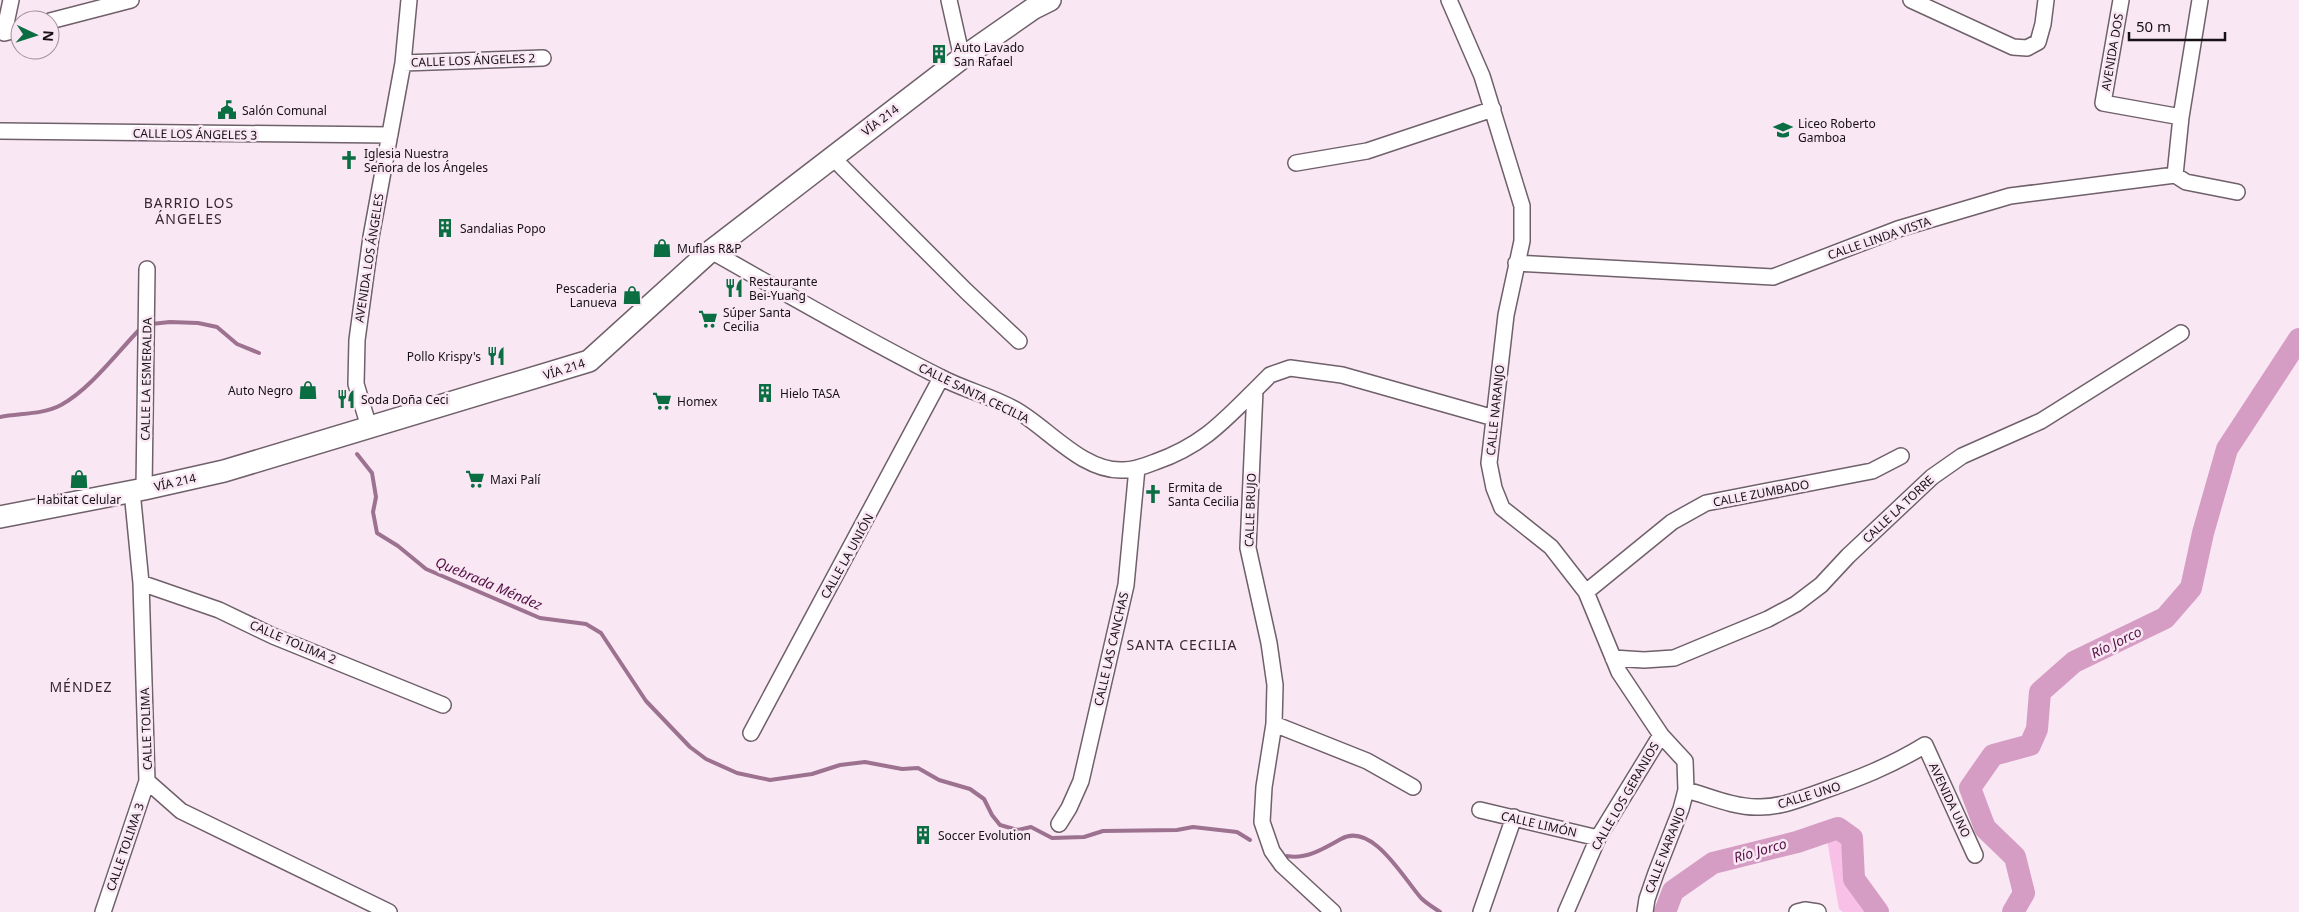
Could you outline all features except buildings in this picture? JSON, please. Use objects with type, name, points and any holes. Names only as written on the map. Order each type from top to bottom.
[{"type":"main road","name":"VÍA 214","points":[[0,517],[224,471],[589,361],[711,250],[962,58],[1034,8],[1050,0]]},
{"type":"street","points":[[10,0],[4,33],[10,32]]},
{"type":"street","points":[[60,18],[131,0]]},
{"type":"street","name":"AVENIDA LOS ÁNGELES","points":[[369,427],[356,384],[357,340],[372,237],[403,63],[409,0]]},
{"type":"street","points":[[949,0],[962,58]]},
{"type":"street","name":"CALLE NARANJO","points":[[1449,0],[1493,109],[1522,206],[1522,242],[1506,315],[1489,463],[1494,488],[1502,508],[1551,547],[1586,592],[1619,672],[1661,734],[1685,761],[1686,790],[1670,840],[1647,898],[1645,912]]},
{"type":"street","points":[[1911,0],[2013,47],[2027,48],[2038,42],[2043,24],[2046,0]]},
{"type":"street","name":"AVENIDA DOS","points":[[2121,0],[2103,103],[2181,117]]},
{"type":"street","points":[[2175,176],[2181,117],[2200,0]]},
{"type":"street","name":"CALLE LOS ÁNGELES 2","points":[[403,63],[543,58]]},
{"type":"street","points":[[1296,163],[1367,151],[1493,109]]},
{"type":"street","name":"CALLE LOS ÁNGELES 3","points":[[0,131],[390,135]]},
{"type":"street","points":[[832,157],[1019,341]]},
{"type":"street","name":"CALLE LINDA VISTA","points":[[1516,263],[1773,277],[1898,229],[2010,196],[2175,176],[2186,182],[2238,192]]},
{"type":"street","name":"CALLE SANTA CECILIA","points":[[711,250],[808,306],[942,378],[1015,409],[1097,466],[1115,470],[1137,468],[1190,448],[1224,421],[1255,390]]},
{"type":"street","name":"CALLE LA ESMERALDA","points":[[138,490],[147,269]]},
{"type":"street","name":"CALLE LA TORRE","points":[[1613,658],[1644,660],[1674,658],[1796,604],[1821,585],[1848,556],[1932,477],[1954,461],[2041,421],[2181,333]]},
{"type":"street","points":[[1255,390],[1270,375],[1290,368],[1342,376],[1494,418]]},
{"type":"street","name":"CALLE LA UNIÓN","points":[[751,733],[942,378]]},
{"type":"street","name":"CALLE BRUJO","points":[[1255,390],[1248,548],[1269,643],[1275,685],[1274,724],[1262,810],[1267,839],[1272,850],[1282,865],[1328,910]]},
{"type":"street","name":"CALLE ZUMBADO","points":[[1586,592],[1672,522],[1706,503],[1872,471],[1901,456]]},
{"type":"street","name":"CALLE LAS CANCHAS","points":[[1059,824],[1069,808],[1080,781],[1126,585],[1137,468]]},
{"type":"street","name":"CALLE TOLIMA","points":[[138,490],[147,781],[181,811],[389,912]]},
{"type":"street","name":"CALLE TOLIMA 2","points":[[141,583],[219,610],[273,636],[443,705]]},
{"type":"street","points":[[1274,724],[1366,761],[1413,786]]},
{"type":"street","name":"CALLE LOS GERANIOS","points":[[1566,912],[1598,838],[1661,734]]},
{"type":"street","name":"CALLE UNO","points":[[1686,790],[1734,804],[1755,808],[1771,807],[1796,801],[1872,774],[1897,763],[1925,745]]},
{"type":"street","name":"AVENIDA UNO","points":[[1925,745],[1975,855]]},
{"type":"street","name":"CALLE TOLIMA 3","points":[[102,912],[147,781]]},
{"type":"street","name":"CALLE LIMÓN","points":[[1480,810],[1598,838]]},
{"type":"street","points":[[1481,912],[1514,817]]},
{"type":"street","points":[[1797,912],[1805,910],[1818,912]]},
{"type":"shaded area","points":[[1843,839],[1848,843],[1848,880],[1873,912],[1843,912],[1839,909],[1827,840]]},
{"type":"waterway","name":"Quebrada Méndez","points":[[151,324],[170,322],[198,323],[217,327],[237,344],[259,353]]},
{"type":"waterway","name":"Quebrada Méndez","points":[[0,417],[39,412],[61,405],[92,381],[139,330]]},
{"type":"waterway","name":"Río Jorco","points":[[2013,912],[2024,893],[2015,857],[1985,828],[1970,788],[1993,755],[2030,745],[2037,729],[2040,692],[2074,662],[2165,618],[2191,588],[2203,533],[2227,449],[2299,339]]},
{"type":"waterway","name":"Quebrada Méndez","points":[[357,454],[372,473],[376,497],[373,512],[377,533],[398,546],[426,569],[540,618],[586,624],[601,633],[646,701],[690,747],[706,759],[737,773],[770,780],[812,774],[840,765],[865,762],[902,769],[918,768],[939,780],[970,789],[984,799],[992,815],[1000,825],[1018,830],[1031,827],[1052,838],[1084,837],[1103,831],[1177,830],[1193,827],[1237,832],[1250,840]]},
{"type":"waterway","name":"Río Jorco","points":[[1665,912],[1673,891],[1713,863],[1797,842],[1838,828],[1852,838],[1854,879],[1878,912]]},
{"type":"waterway","name":"Quebrada Méndez","points":[[1287,856],[1308,855],[1341,839],[1353,836],[1364,838],[1386,855],[1421,898],[1440,912]]},
{"type":"place","name":"Auto Lavado San Rafael","points":[[939,54]]},
{"type":"place","name":"Salón Comunal","points":[[227,110]]},
{"type":"place","name":"Liceo Roberto Gamboa","points":[[1783,130]]},
{"type":"place","name":"Iglesia Nuestra Señora de los Ángeles","points":[[349,160]]},
{"type":"place","name":"Sandalias Popo","points":[[445,228]]},
{"type":"place","name":"Muflas R&P","points":[[662,248]]},
{"type":"place","name":"Restaurante Bei-Yuang","points":[[734,288]]},
{"type":"place","name":"Pescaderia Lanueva","points":[[632,295]]},
{"type":"place","name":"Súper Santa Cecilia","points":[[708,319]]},
{"type":"place","name":"Pollo Krispy's","points":[[496,356]]},
{"type":"place","name":"Auto Negro","points":[[308,390]]},
{"type":"place","name":"Hielo TASA","points":[[765,393]]},
{"type":"place","name":"Soda Doña Ceci","points":[[346,399]]},
{"type":"place","name":"Homex","points":[[662,401]]},
{"type":"place","name":"Habitat Celular","points":[[79,479]]},
{"type":"place","name":"Maxi Palí","points":[[475,479]]},
{"type":"place","name":"Ermita de Santa Cecilia","points":[[1153,494]]},
{"type":"place","name":"Soccer Evolution","points":[[923,835]]},
{"type":"district","name":"BARRIO LOS ÁNGELES","points":[[189,210]]},
{"type":"district","name":"SANTA CECILIA","points":[[1182,644]]},
{"type":"district","name":"MÉNDEZ","points":[[81,686]]}]
